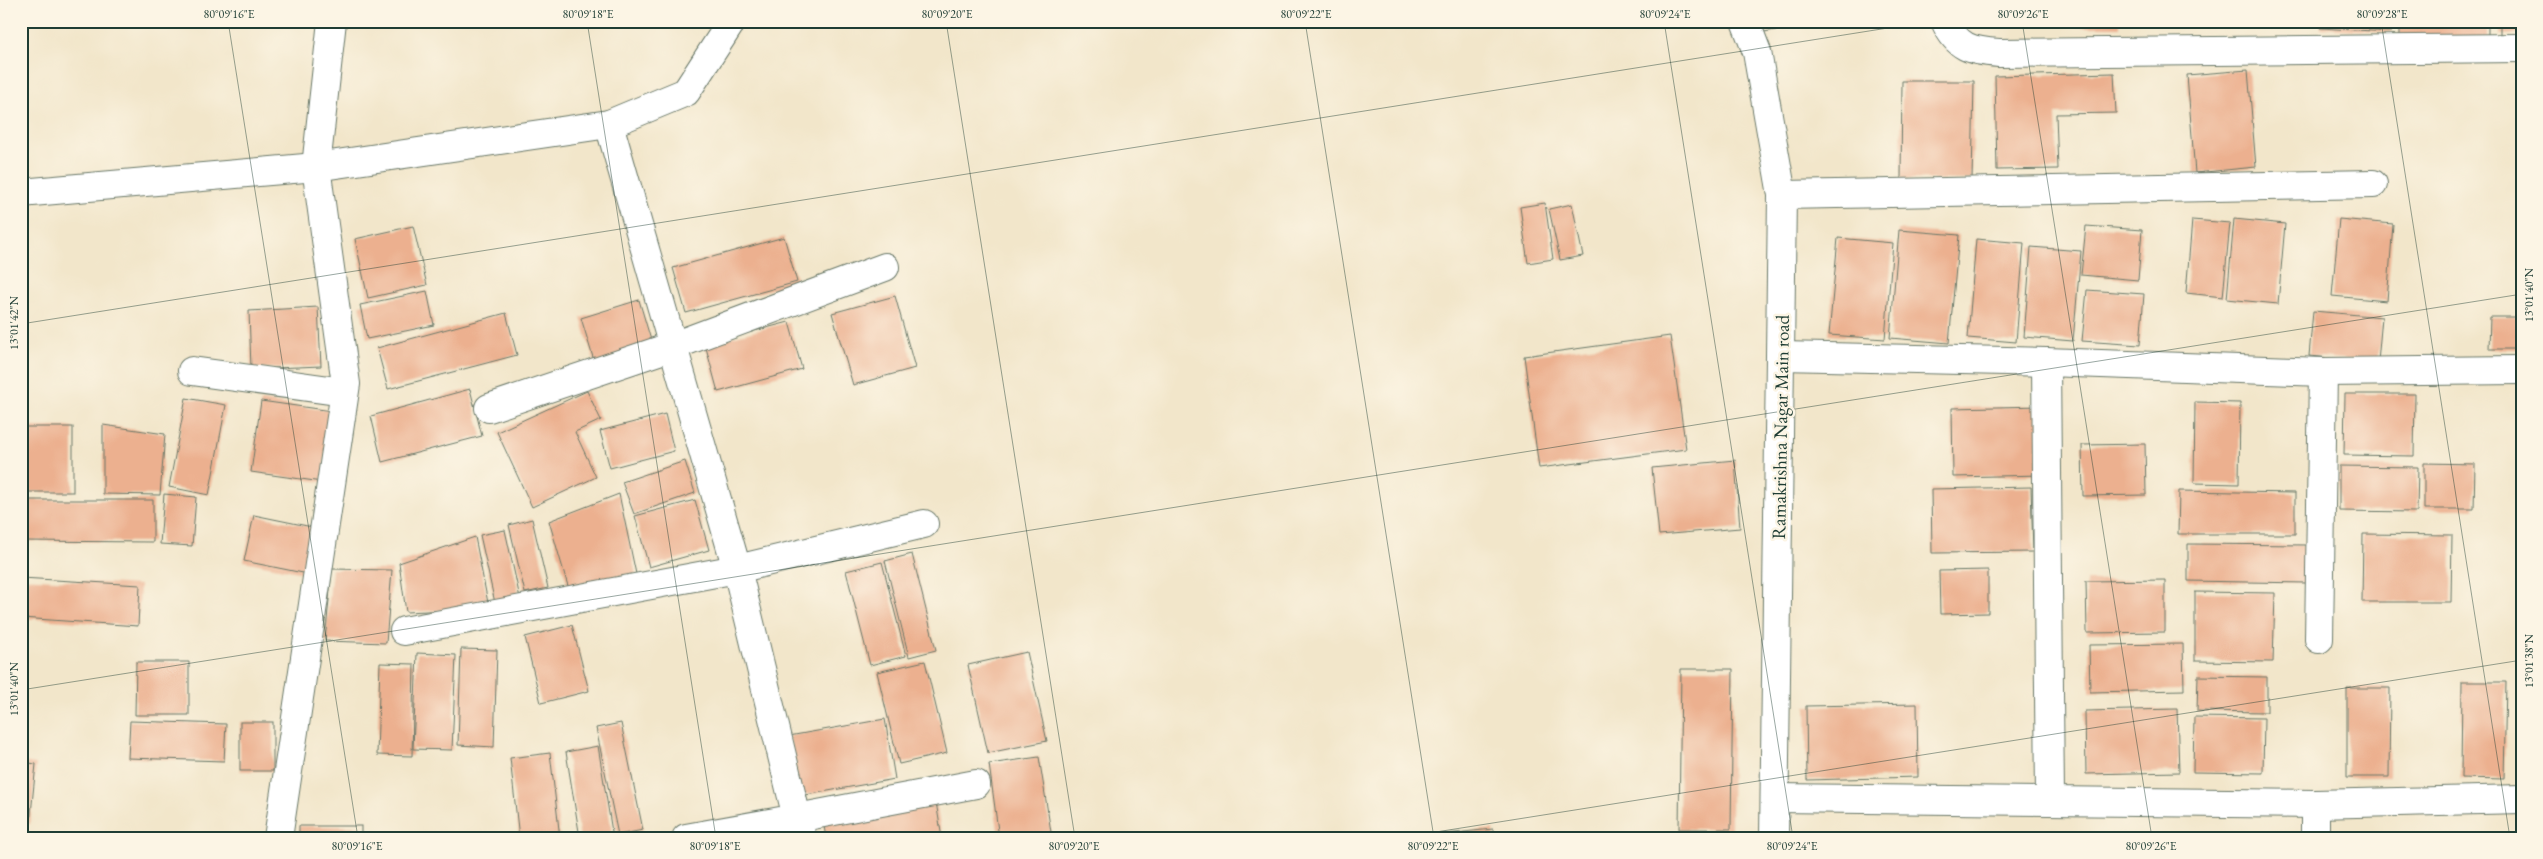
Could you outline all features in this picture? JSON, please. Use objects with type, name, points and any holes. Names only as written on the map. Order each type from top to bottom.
[{"type":"street","points":[[278,838],[346,384],[316,167],[332,21]]},
{"type":"street","points":[[21,193],[316,167],[609,124],[686,92],[732,21]]},
{"type":"street","name":"Ramakrishna Nagar Main road","points":[[1745,21],[1757,52],[1782,195],[1774,838]]},
{"type":"street","points":[[1944,21],[1951,34],[1962,45],[1978,52],[1999,53],[2522,48]]},
{"type":"street","points":[[609,124],[737,569],[800,828]]},
{"type":"street","points":[[1782,195],[2373,184]]},
{"type":"street","points":[[490,408],[673,346],[885,267]]},
{"type":"street","points":[[1781,356],[2046,362],[2322,372],[2522,370]]},
{"type":"street","points":[[2046,362],[2050,800]]},
{"type":"street","points":[[192,372],[344,392]]},
{"type":"street","points":[[2319,639],[2322,372]]},
{"type":"street","points":[[404,631],[737,569],[924,524]]},
{"type":"street","points":[[686,838],[800,828],[976,784]]},
{"type":"street","points":[[1774,798],[2315,804],[2522,799]]},
{"type":"street","points":[[2315,804],[2315,838]]},
{"type":"building","points":[[1755,21],[1824,21],[1824,22],[1758,33]]},
{"type":"building","points":[[2075,21],[2120,21],[2120,27],[2075,27]]},
{"type":"building","points":[[2219,21],[2308,21],[2308,25],[2219,25]]},
{"type":"building","points":[[2321,21],[2391,21],[2391,32],[2320,28]]},
{"type":"building","points":[[2400,21],[2488,21],[2488,37],[2400,40]]},
{"type":"building","points":[[2500,21],[2522,21],[2522,34],[2500,35]]},
{"type":"building","points":[[2248,70],[2256,167],[2195,173],[2187,75]]},
{"type":"building","points":[[2114,73],[2116,113],[2056,114],[2058,169],[1997,170],[1995,76]]},
{"type":"building","points":[[1902,81],[1974,81],[1972,180],[1901,179]]},
{"type":"building","points":[[1545,203],[1553,259],[1528,263],[1520,207]]},
{"type":"building","points":[[1572,204],[1583,256],[1560,260],[1549,209]]},
{"type":"building","points":[[2234,219],[2285,224],[2278,304],[2227,299]]},
{"type":"building","points":[[2339,219],[2393,224],[2387,301],[2332,296]]},
{"type":"building","points":[[2192,220],[2230,223],[2223,297],[2186,293]]},
{"type":"building","points":[[413,226],[427,285],[368,298],[355,239]]},
{"type":"building","points":[[2086,226],[2142,230],[2138,280],[2081,275]]},
{"type":"building","points":[[1899,230],[1959,235],[1949,343],[1890,338]]},
{"type":"building","points":[[784,237],[797,282],[686,313],[673,268]]},
{"type":"building","points":[[1838,238],[1893,243],[1885,339],[1829,335]]},
{"type":"building","points":[[1976,239],[2024,243],[2016,342],[1968,338]]},
{"type":"building","points":[[2031,247],[2081,251],[2073,341],[2024,337]]},
{"type":"building","points":[[2087,290],[2144,294],[2140,345],[2082,341]]},
{"type":"building","points":[[427,291],[434,325],[367,339],[360,305]]},
{"type":"building","points":[[895,296],[915,368],[853,385],[832,313]]},
{"type":"building","points":[[639,300],[653,347],[595,364],[581,318]]},
{"type":"building","points":[[318,307],[321,366],[251,369],[249,311]]},
{"type":"building","points":[[2313,311],[2382,317],[2378,362],[2309,356]]},
{"type":"building","points":[[506,313],[517,355],[388,389],[377,348]]},
{"type":"building","points":[[2490,317],[2522,317],[2522,349],[2489,349]]},
{"type":"building","points":[[789,322],[802,369],[718,392],[705,344]]},
{"type":"building","points":[[1670,336],[1686,449],[1539,468],[1524,356]]},
{"type":"building","points":[[470,389],[482,436],[382,462],[371,416]]},
{"type":"building","points":[[587,391],[601,420],[575,432],[596,477],[532,507],[497,432]]},
{"type":"building","points":[[2345,394],[2415,394],[2414,456],[2344,455]]},
{"type":"building","points":[[186,398],[226,405],[209,495],[169,487]]},
{"type":"building","points":[[261,401],[332,411],[322,482],[251,472]]},
{"type":"building","points":[[2195,402],[2240,403],[2239,484],[2194,483]]},
{"type":"building","points":[[2041,406],[2042,475],[1953,477],[1952,408]]},
{"type":"building","points":[[665,414],[674,451],[610,468],[600,431]]},
{"type":"building","points":[[103,425],[165,434],[160,495],[103,494]]},
{"type":"building","points":[[21,427],[73,427],[73,492],[21,492]]},
{"type":"building","points":[[2145,444],[2146,495],[2083,496],[2082,445]]},
{"type":"building","points":[[1735,460],[1740,528],[1659,535],[1652,468]]},
{"type":"building","points":[[685,461],[695,493],[634,514],[622,482]]},
{"type":"building","points":[[2424,463],[2475,464],[2474,509],[2424,509]]},
{"type":"building","points":[[2339,466],[2418,467],[2417,512],[2339,511]]},
{"type":"building","points":[[2031,487],[2033,552],[1932,553],[1931,489]]},
{"type":"building","points":[[2179,491],[2295,493],[2295,534],[2178,534]]},
{"type":"building","points":[[164,494],[196,497],[192,546],[160,544]]},
{"type":"building","points":[[619,494],[636,574],[568,586],[549,521]]},
{"type":"building","points":[[21,500],[153,500],[153,542],[21,541]]},
{"type":"building","points":[[695,500],[709,550],[649,567],[635,516]]},
{"type":"building","points":[[254,515],[317,528],[308,574],[244,561]]},
{"type":"building","points":[[532,519],[548,588],[525,593],[509,525]]},
{"type":"building","points":[[505,530],[520,598],[495,603],[480,535]]},
{"type":"building","points":[[2363,534],[2452,535],[2451,602],[2362,602]]},
{"type":"building","points":[[475,537],[489,608],[406,612],[399,563]]},
{"type":"building","points":[[2188,544],[2307,545],[2306,583],[2188,581]]},
{"type":"building","points":[[912,554],[936,650],[909,657],[885,561]]},
{"type":"building","points":[[882,562],[906,656],[870,665],[846,571]]},
{"type":"building","points":[[332,569],[392,570],[386,643],[325,641]]},
{"type":"building","points":[[1988,570],[1988,613],[1940,614],[1939,571]]},
{"type":"building","points":[[21,578],[140,585],[138,626],[21,618]]},
{"type":"building","points":[[2165,580],[2165,632],[2087,633],[2086,581]]},
{"type":"building","points":[[2195,592],[2275,593],[2273,662],[2195,661]]},
{"type":"building","points":[[572,625],[589,691],[541,703],[525,637]]},
{"type":"building","points":[[2183,644],[2184,690],[2090,692],[2089,645]]},
{"type":"building","points":[[461,649],[497,650],[494,747],[458,745]]},
{"type":"building","points":[[1027,652],[1047,741],[988,753],[968,665]]},
{"type":"building","points":[[417,653],[456,655],[452,750],[413,749]]},
{"type":"building","points":[[925,661],[947,753],[899,764],[877,672]]},
{"type":"building","points":[[136,662],[189,662],[189,715],[135,715]]},
{"type":"building","points":[[380,663],[414,664],[412,756],[377,755]]},
{"type":"building","points":[[1681,669],[1733,669],[1731,829],[1679,829]]},
{"type":"building","points":[[2198,676],[2267,677],[2267,712],[2197,711]]},
{"type":"building","points":[[2462,682],[2506,682],[2504,779],[2461,778]]},
{"type":"building","points":[[2347,688],[2390,688],[2389,777],[2347,777]]},
{"type":"building","points":[[1917,704],[1918,777],[1807,780],[1806,706]]},
{"type":"building","points":[[2177,709],[2179,772],[2086,774],[2085,711]]},
{"type":"building","points":[[2194,717],[2264,718],[2263,773],[2193,772]]},
{"type":"building","points":[[885,719],[895,779],[800,796],[789,736]]},
{"type":"building","points":[[130,721],[226,724],[224,761],[128,758]]},
{"type":"building","points":[[240,722],[273,722],[273,771],[240,771]]},
{"type":"building","points":[[621,723],[643,830],[618,835],[596,728]]},
{"type":"building","points":[[598,746],[613,838],[580,838],[566,752]]},
{"type":"building","points":[[550,753],[560,838],[519,838],[510,758]]},
{"type":"building","points":[[1039,757],[1051,832],[999,838],[989,764]]},
{"type":"building","points":[[21,762],[36,764],[30,824],[21,823]]},
{"type":"building","points":[[936,802],[942,838],[826,838],[823,820]]},
{"type":"building","points":[[299,826],[361,826],[361,838],[299,838]]},
{"type":"building","points":[[1493,829],[1494,838],[1425,838],[1424,836]]}]
